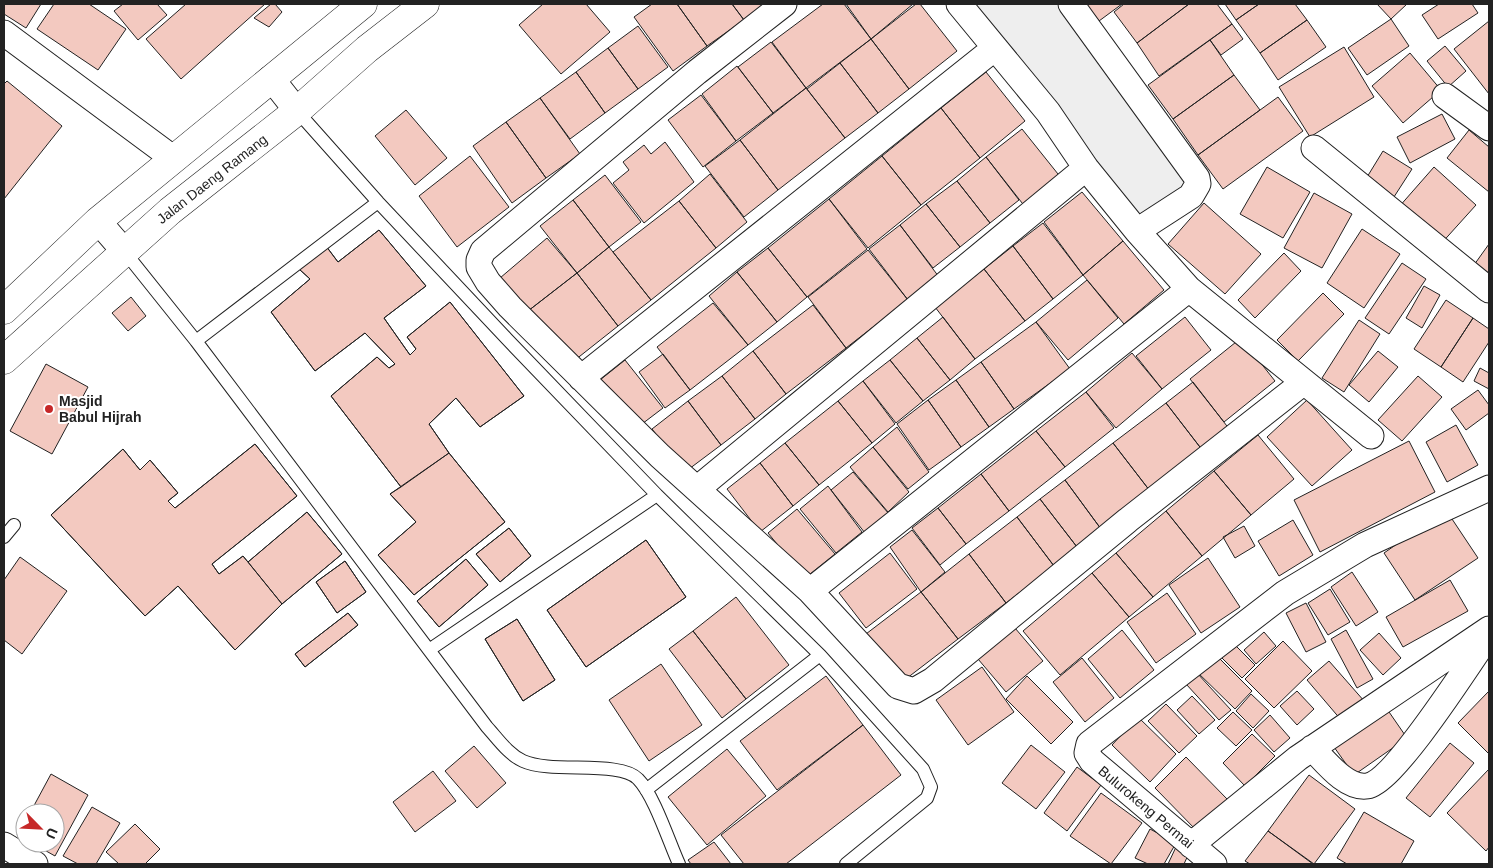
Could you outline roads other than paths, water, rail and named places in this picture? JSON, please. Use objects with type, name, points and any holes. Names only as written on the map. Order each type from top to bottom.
[{"type":"main road","points":[[4,310],[98,220],[363,4]]},
{"type":"main road","name":"Jalan Daeng Ramang","points":[[4,360],[170,211],[298,111],[367,49],[425,4]]},
{"type":"street","points":[[784,4],[697,72],[483,251],[479,260],[480,267],[488,282],[581,378],[697,489],[810,592],[898,686],[909,691],[918,690],[1128,520],[1304,382]]},
{"type":"street","points":[[959,4],[1048,112],[1086,168],[1137,231],[1189,289],[1371,436]]},
{"type":"street","points":[[1071,4],[1197,178],[1198,184],[1191,196],[1137,231]]},
{"type":"street","points":[[4,33],[174,159]]},
{"type":"street","points":[[581,378],[995,48]]},
{"type":"street","points":[[271,78],[298,111]]},
{"type":"street","points":[[1445,96],[1489,128]]},
{"type":"street","points":[[1314,148],[1489,290]]},
{"type":"street","points":[[697,489],[1086,168]]},
{"type":"street","points":[[98,220],[124,251]]},
{"type":"street","points":[[810,592],[1189,289]]},
{"type":"street","name":"Bulurokeng Permai","points":[[1214,864],[1092,761],[1087,753],[1089,744],[1285,593],[1365,545],[1489,488]]},
{"type":"street","points":[[1192,845],[1312,748],[1489,629]]},
{"type":"street","points":[[1312,748],[1344,778],[1356,785],[1368,786],[1379,780],[1427,726],[1489,634]]},
{"type":"street","points":[[4,845],[35,864]]},
{"type":"lane","points":[[298,111],[378,202],[657,495],[820,655],[923,769],[931,787],[927,798],[846,864]]},
{"type":"lane","points":[[196,341],[378,202]]},
{"type":"lane","points":[[124,251],[196,341],[487,727],[510,753],[522,761],[538,766],[610,769],[631,774],[638,778],[646,790],[679,864]]},
{"type":"lane","points":[[429,650],[657,495]]},
{"type":"lane","points":[[4,537],[14,525]]},
{"type":"lane","points":[[646,790],[820,655]]},
{"type":"place","name":"Masjid Babul Hijrah","points":[[49,409]]}]
